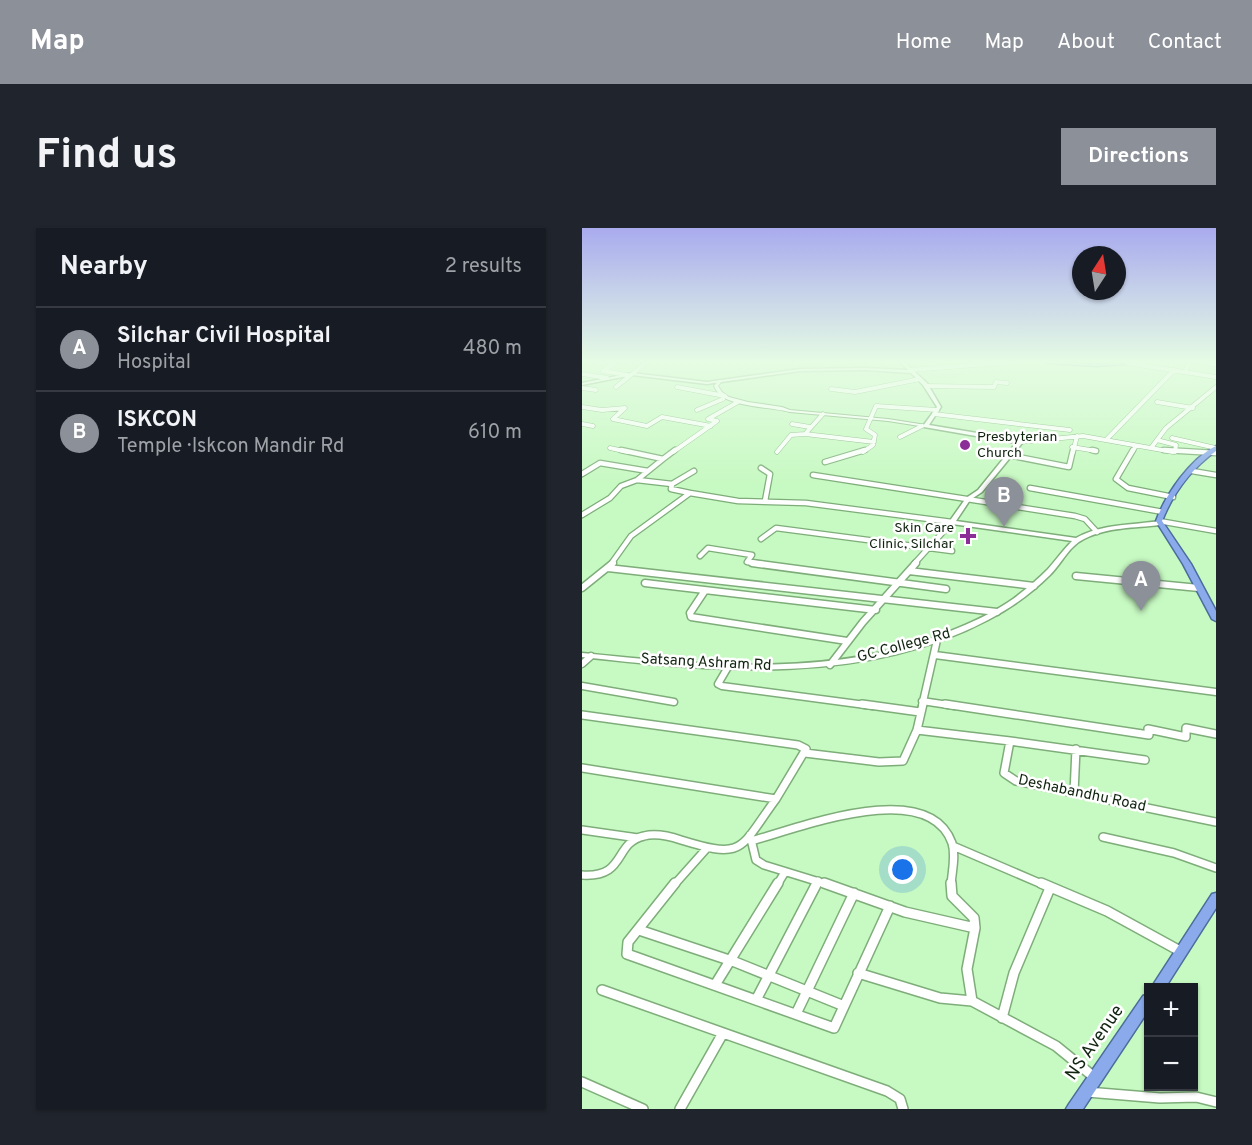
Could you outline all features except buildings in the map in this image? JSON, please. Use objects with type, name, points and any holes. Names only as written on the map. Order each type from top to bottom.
[{"type":"highway","points":[[1214,450],[1192,471],[1163,512],[1160,522],[1216,619]]},
{"type":"highway","points":[[1160,983],[1180,951],[1212,913],[1216,898]]},
{"type":"highway","name":"NS Avenue","points":[[1074,1109],[1144,1007]]},
{"type":"main road","points":[[924,426],[939,407],[937,403]]},
{"type":"main road","points":[[924,426],[1020,442]]},
{"type":"main road","points":[[1020,442],[980,490],[968,500],[952,522],[1077,540]]},
{"type":"main road","name":"GC College Rd","points":[[830,665],[937,640],[997,612],[1034,586],[1077,540],[1097,532],[1160,522]]},
{"type":"main road","name":"Satsang Ashram Rd","points":[[586,656],[728,667],[830,665]]},
{"type":"street","points":[[697,410],[712,403]]},
{"type":"street","points":[[583,514],[610,498],[621,486],[637,480],[717,421],[708,419],[736,403]]},
{"type":"street","points":[[746,403],[924,426]]},
{"type":"street","points":[[1106,440],[1142,403]]},
{"type":"street","points":[[1164,403],[1193,408]]},
{"type":"street","points":[[1151,448],[1167,427],[1198,403]]},
{"type":"street","points":[[825,462],[828,459],[861,453],[869,449],[874,442],[875,435],[866,429],[873,410],[879,406],[1070,430]]},
{"type":"street","points":[[582,407],[602,410],[625,408],[613,419],[647,426],[662,417],[711,426]]},
{"type":"street","points":[[805,434],[823,414]]},
{"type":"street","points":[[582,424],[593,426]]},
{"type":"street","points":[[792,424],[810,427]]},
{"type":"street","points":[[900,437],[924,426]]},
{"type":"street","points":[[777,452],[791,435],[805,434],[874,442]]},
{"type":"street","points":[[1008,455],[1068,467],[1074,457],[1072,447],[1077,436]]},
{"type":"street","points":[[1020,442],[1077,436],[1175,453],[1214,450]]},
{"type":"street","points":[[1172,438],[1214,450]]},
{"type":"street","points":[[1157,440],[1176,444],[1175,453]]},
{"type":"street","points":[[1136,446],[1118,471],[1116,479],[1128,488],[1173,497]]},
{"type":"street","points":[[1072,447],[1096,451]]},
{"type":"street","points":[[610,448],[663,459]]},
{"type":"street","points":[[582,474],[600,463],[648,471]]},
{"type":"street","points":[[762,468],[770,474],[765,501]]},
{"type":"street","points":[[637,480],[672,484],[694,471]]},
{"type":"street","points":[[1192,471],[1216,475]]},
{"type":"street","points":[[813,475],[1080,517],[1097,532]]},
{"type":"street","points":[[672,484],[671,489],[738,501],[806,503],[952,522]]},
{"type":"street","points":[[1030,488],[1163,512]]},
{"type":"street","points":[[582,588],[608,568],[622,553],[631,536],[690,493]]},
{"type":"street","points":[[830,665],[847,641],[952,522]]},
{"type":"street","points":[[1160,522],[1216,531]]},
{"type":"street","points":[[761,539],[776,528],[952,551]]},
{"type":"street","points":[[700,556],[708,548],[752,555],[747,562],[945,589]]},
{"type":"street","points":[[608,568],[997,612]]},
{"type":"street","points":[[909,571],[1034,586]]},
{"type":"street","points":[[1076,576],[1198,588]]},
{"type":"street","points":[[645,583],[704,592],[876,610]]},
{"type":"street","points":[[704,592],[690,613],[691,617],[847,641]]},
{"type":"street","points":[[805,753],[900,763],[906,756],[917,730],[937,640]]},
{"type":"street","points":[[935,655],[1216,692]]},
{"type":"street","points":[[582,664],[586,656]]},
{"type":"street","points":[[728,667],[718,680],[718,684],[722,686],[920,712]]},
{"type":"street","points":[[582,686],[674,702]]},
{"type":"street","points":[[922,701],[1149,735],[1148,729],[1186,737],[1186,728],[1216,734]]},
{"type":"street","points":[[582,715],[805,747],[805,753],[776,799],[752,845]]},
{"type":"street","points":[[917,730],[1076,749],[1145,760]]},
{"type":"street","name":"Deshabandhu Road","points":[[1010,741],[1004,770],[1006,776],[1016,781],[1216,822]]},
{"type":"street","points":[[1074,793],[1076,749]]},
{"type":"street","points":[[582,768],[776,799]]},
{"type":"street","points":[[582,875],[595,877],[609,872],[631,843],[650,835],[680,839],[705,850],[723,853],[845,818],[897,809],[909,810],[927,817],[947,835],[952,846],[951,891],[955,899],[971,912],[972,927],[967,969],[972,1001]]},
{"type":"street","points":[[582,830],[639,838]]},
{"type":"street","points":[[1103,837],[1174,853],[1216,868]]},
{"type":"street","points":[[752,845],[764,865],[819,881],[890,906],[972,927]]},
{"type":"street","points":[[952,846],[1107,911],[1180,951]]},
{"type":"street","points":[[705,850],[628,942],[627,954],[834,1028],[890,906]]},
{"type":"street","points":[[715,985],[785,872]]},
{"type":"street","points":[[756,1000],[819,881]]},
{"type":"street","points":[[1002,1018],[1014,973],[1050,888]]},
{"type":"street","points":[[796,1014],[854,893]]},
{"type":"street","points":[[639,930],[769,975],[844,1006]]},
{"type":"street","points":[[858,973],[940,998],[972,1001],[1002,1018],[1031,1030],[1056,1046],[1094,1077]]},
{"type":"street","points":[[602,990],[887,1091],[900,1099],[903,1109]]},
{"type":"street","points":[[680,1109],[723,1033]]},
{"type":"street","points":[[582,1082],[643,1109]]},
{"type":"street","points":[[1084,1092],[1160,1098],[1196,1097],[1216,1102]]},
{"type":"place","name":"Presbyterian Church","points":[[965,445]]},
{"type":"place","name":"ISKCON","points":[[1004,527]]},
{"type":"place","name":"Skin Care Clinic, Silchar","points":[[968,536]]},
{"type":"place","name":"Silchar Civil Hospital","points":[[1141,611]]}]
